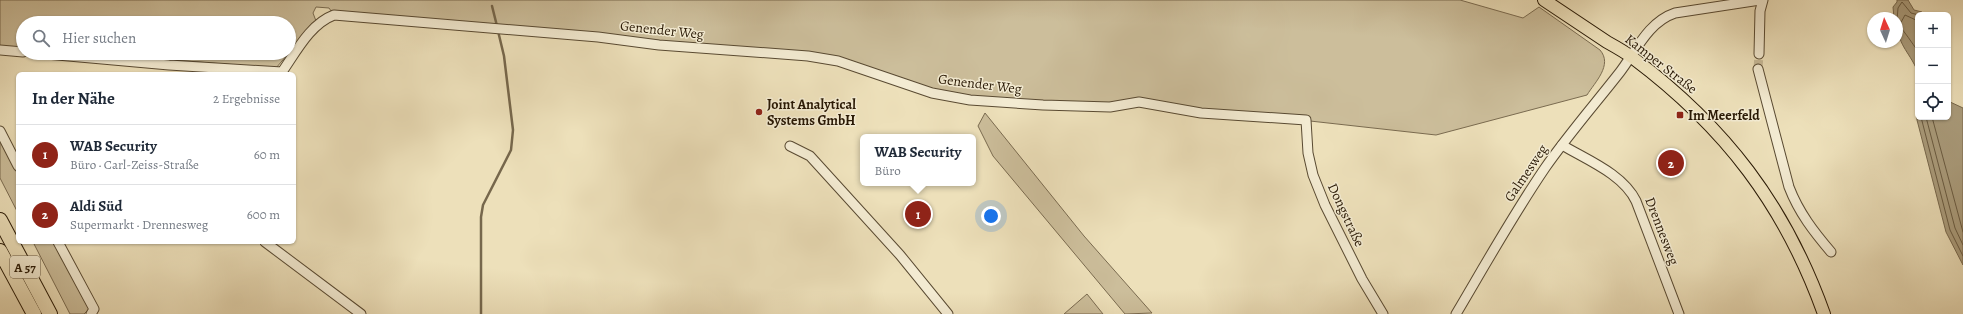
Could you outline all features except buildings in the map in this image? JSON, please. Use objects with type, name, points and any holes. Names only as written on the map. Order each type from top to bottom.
[{"type":"highway","name":"A 57","points":[[0,220],[50,314]]},
{"type":"highway","name":"A 57","points":[[0,250],[34,314]]},
{"type":"main road","name":"Kamper Straße","points":[[1544,0],[1632,57],[1680,96],[1715,129],[1756,180],[1776,209],[1794,241],[1811,279],[1824,314]]},
{"type":"street","points":[[1632,57],[1650,30],[1668,15],[1762,0],[1760,11],[1759,54]]},
{"type":"street","name":"Genender Weg","points":[[296,53],[314,28],[325,18],[334,15],[598,37],[660,45],[808,56],[838,61],[932,93],[970,100],[1044,105],[1110,107],[1139,102],[1201,113],[1306,120]]},
{"type":"street","points":[[0,50],[16,51]]},
{"type":"street","name":"Galmesweg","points":[[1456,314],[1529,192],[1562,145],[1632,57]]},
{"type":"street","name":"Genender Weg","points":[[113,60],[282,72],[291,60]]},
{"type":"street","points":[[1758,69],[1789,187],[1803,217],[1831,252]]},
{"type":"street","name":"Dongstraße","points":[[1306,120],[1308,153],[1313,175],[1355,266],[1383,314]]},
{"type":"street","points":[[0,131],[16,162]]},
{"type":"street","name":"Drennesweg","points":[[1562,145],[1615,177],[1634,195],[1678,314]]},
{"type":"street","points":[[790,146],[810,156],[900,255],[948,314]]},
{"type":"street","points":[[59,244],[94,308],[91,314]]},
{"type":"street","points":[[268,244],[361,314]]},
{"type":"shaded area","points":[[0,0],[1460,0],[1523,18],[1539,7],[1600,50],[1604,56],[1605,62],[1598,79],[1587,95],[1436,135],[1139,102],[1110,107],[970,100],[838,61],[334,15],[329,8],[316,7],[313,13],[316,21],[296,45],[296,16],[16,16],[16,48],[0,47]]},
{"type":"shaded area","points":[[172,60],[283,60],[276,68]]},
{"type":"shaded area","points":[[985,113],[1084,236],[1152,313],[1125,314],[993,156],[978,126]]},
{"type":"shaded area","points":[[0,139],[16,171],[16,209],[0,178]]},
{"type":"shaded area","points":[[34,244],[55,244],[90,308],[84,314],[70,314]]},
{"type":"shaded area","points":[[1087,294],[1103,314],[1064,314]]},
{"type":"water","points":[[1897,0],[1908,0],[1914,10],[1922,12],[1915,12],[1915,66],[1903,45],[1903,12],[1893,12],[1893,7]]},
{"type":"water","points":[[1951,102],[1963,108],[1963,265],[1946,232],[1917,120],[1951,120]]},
{"type":"waterway","points":[[492,6],[497,26]]},
{"type":"waterway","points":[[481,314],[481,217],[483,205],[511,150],[513,130],[504,56],[498,31]]},
{"type":"tunnel","points":[[1758,69],[1759,54]]},
{"type":"place","name":"Joint Analytical Systems GmbH","points":[[759,112]]},
{"type":"place","name":"Im Meerfeld","points":[[1680,115]]},
{"type":"place","name":"Aldi Süd","points":[[1671,163]]},
{"type":"place","name":"WAB Security","points":[[918,214]]}]
